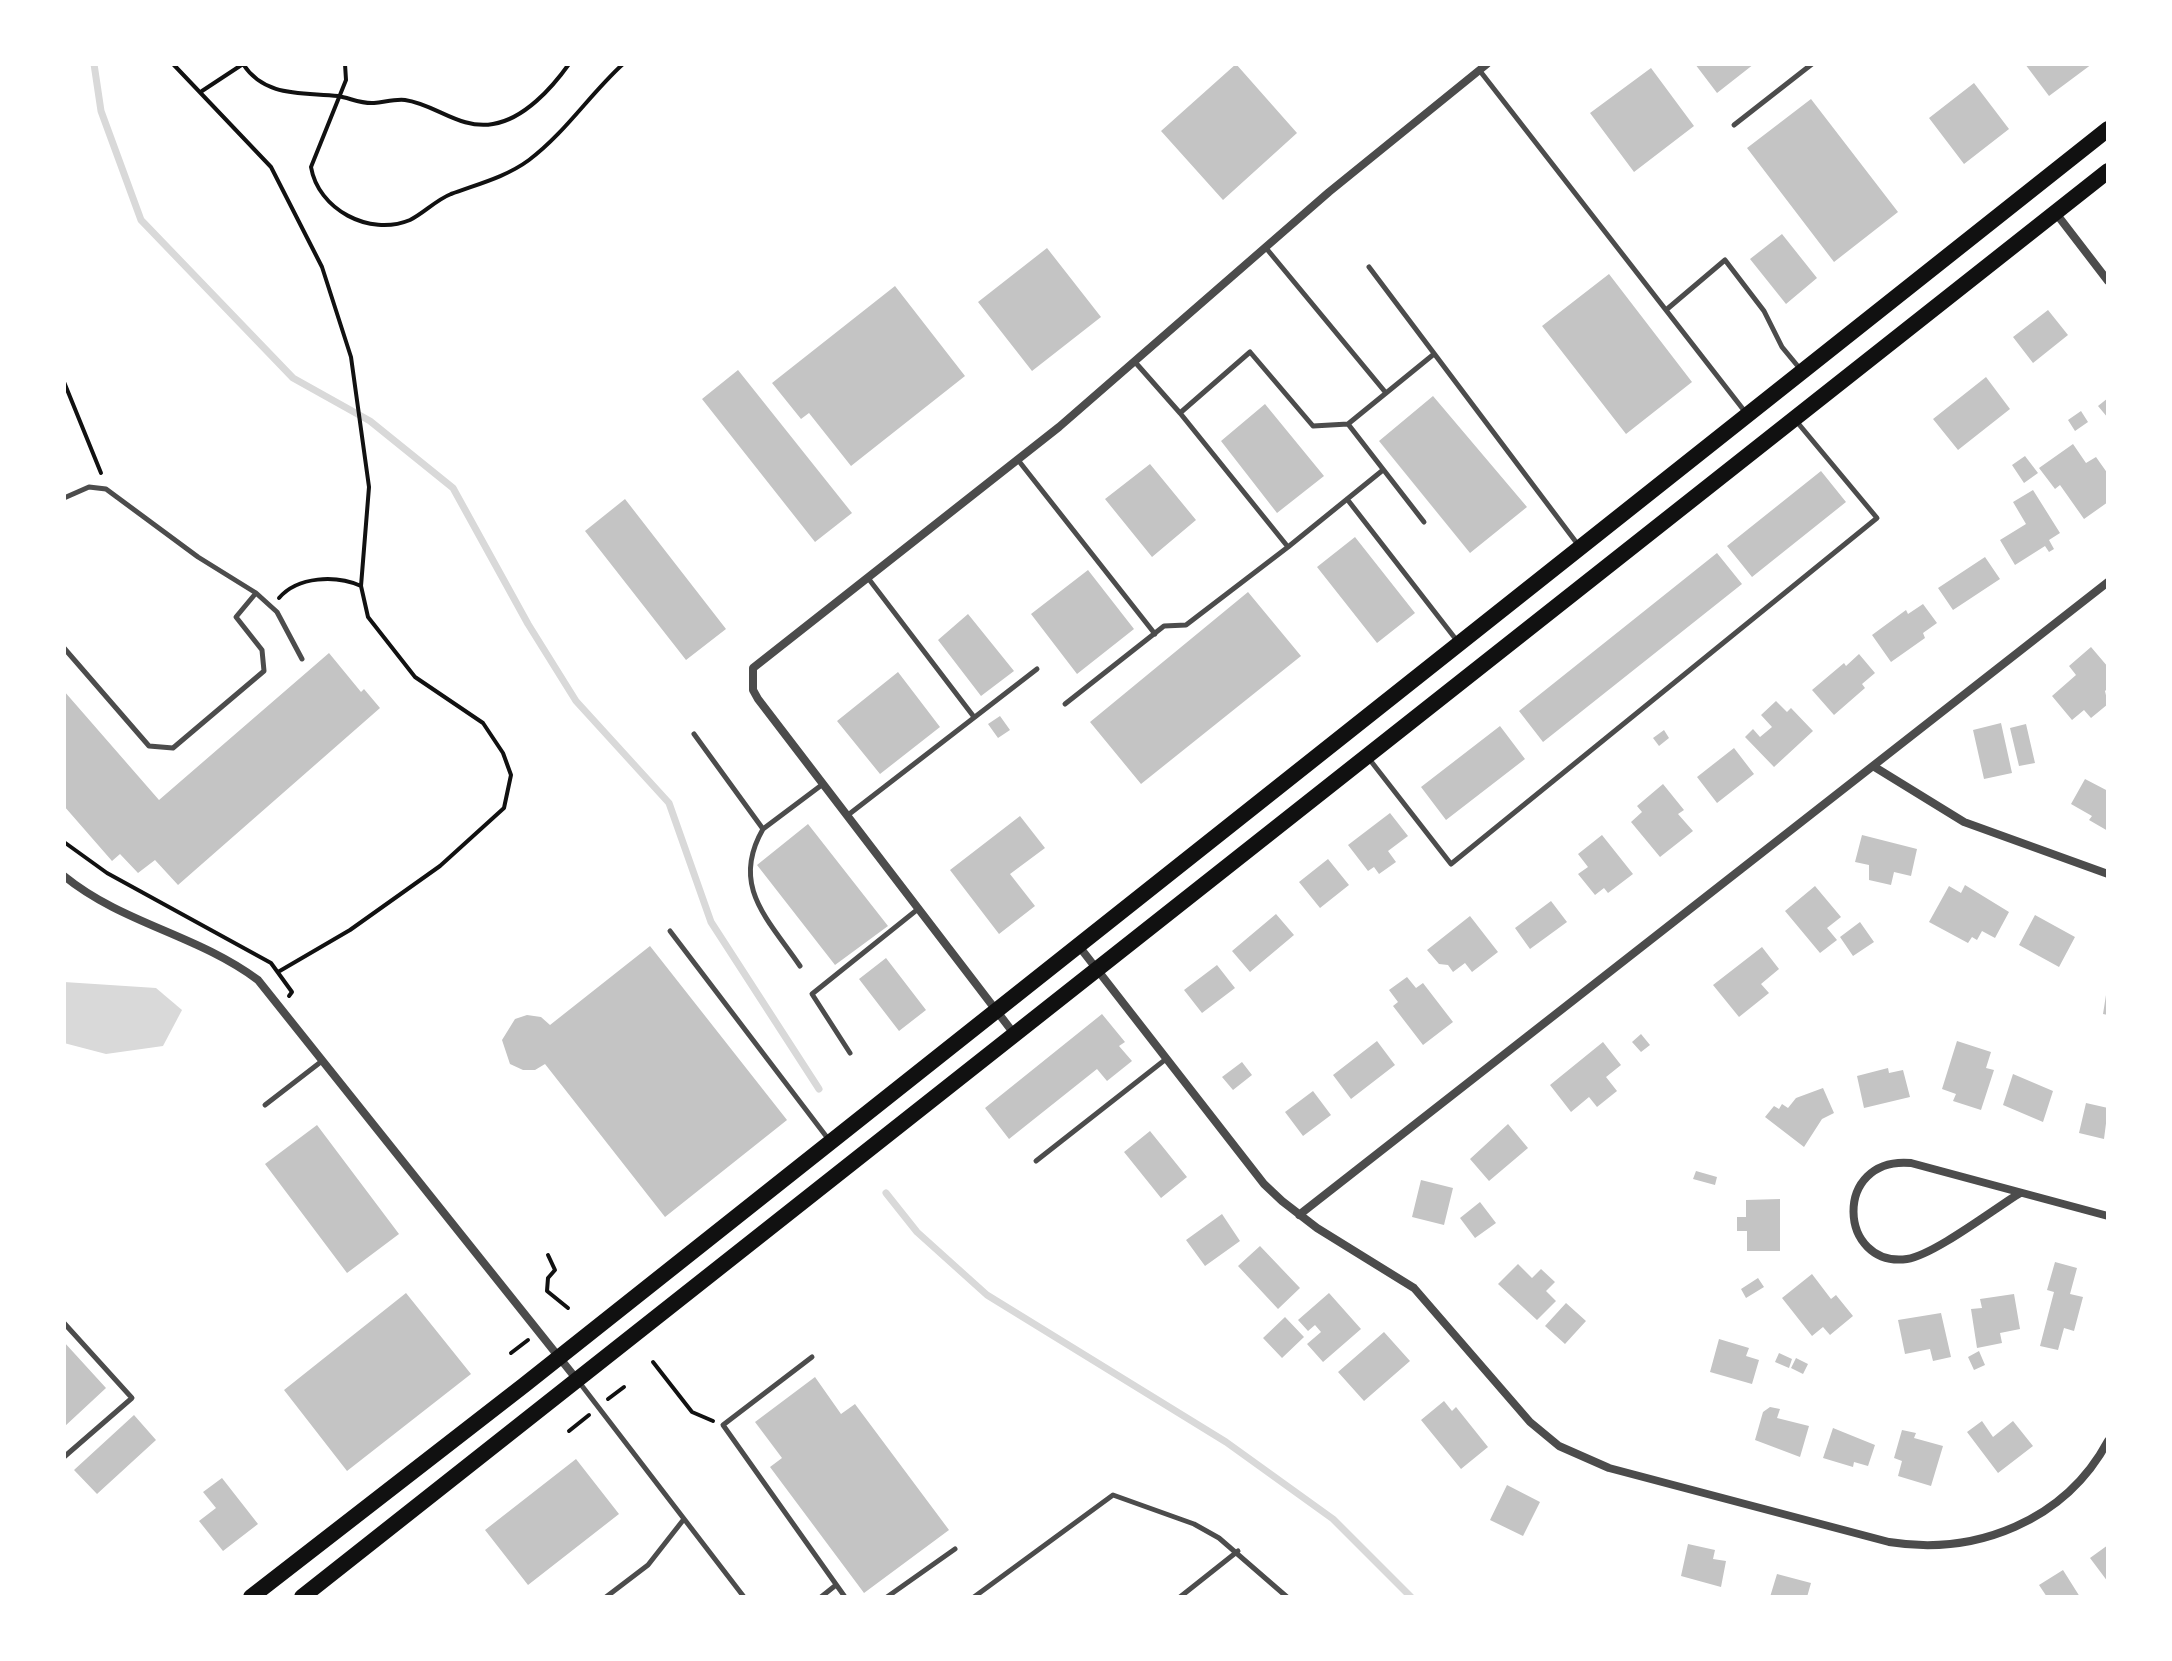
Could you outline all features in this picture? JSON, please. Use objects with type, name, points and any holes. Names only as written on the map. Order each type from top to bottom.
[{"type":"main road","points":[[251,1597],[559,1357],[2108,129]]},
{"type":"main road","points":[[302,1597],[579,1382],[2108,171]]},
{"type":"street","points":[[1015,1035],[758,699],[753,690],[753,668],[1018,460],[1483,67]]},
{"type":"street","points":[[2055,212],[2108,281]]},
{"type":"street","points":[[1299,1215],[2108,582]]},
{"type":"street","points":[[1873,766],[1964,822],[2108,874]]},
{"type":"street","points":[[64,876],[120,913],[208,947],[258,980],[579,1382]]},
{"type":"street","points":[[1078,944],[1264,1184],[1299,1215],[1414,1288],[1447,1322],[1511,1405],[1559,1446],[1609,1468],[1889,1542],[1931,1546],[1972,1542],[2030,1520],[2078,1482],[2108,1441]]},
{"type":"street","points":[[2020,1193],[1928,1251],[1907,1259],[1885,1257],[1866,1244],[1853,1214],[1861,1182],[1889,1164],[1911,1163],[2108,1216]]},
{"type":"lane","points":[[1734,125],[1812,64]]},
{"type":"lane","points":[[1483,67],[1747,414]]},
{"type":"lane","points":[[1266,248],[1386,393]]},
{"type":"lane","points":[[1666,310],[1725,260],[1764,311],[1782,347],[1801,371]]},
{"type":"lane","points":[[1369,267],[1579,547]]},
{"type":"lane","points":[[1180,413],[1250,352],[1313,426],[1348,424],[1434,354]]},
{"type":"lane","points":[[1135,362],[1288,547]]},
{"type":"lane","points":[[1367,756],[1451,864],[1877,518],[1794,417]]},
{"type":"lane","points":[[1348,424],[1424,522]]},
{"type":"lane","points":[[1018,460],[1155,634]]},
{"type":"lane","points":[[1065,704],[1164,626],[1186,625],[1383,470]]},
{"type":"lane","points":[[64,498],[89,487],[106,489],[187,549],[256,593],[271,607],[302,659]]},
{"type":"lane","points":[[1347,499],[1459,642]]},
{"type":"lane","points":[[867,577],[974,717]]},
{"type":"lane","points":[[64,648],[149,746],[173,748],[264,671],[262,650],[236,617],[256,593]]},
{"type":"lane","points":[[848,815],[1037,669]]},
{"type":"lane","points":[[694,734],[763,829]]},
{"type":"lane","points":[[800,966],[751,894],[751,851],[763,829],[824,783]]},
{"type":"lane","points":[[850,1053],[812,994],[919,909]]},
{"type":"lane","points":[[670,931],[830,1142]]},
{"type":"lane","points":[[1036,1161],[1167,1058]]},
{"type":"lane","points":[[265,1105],[322,1061]]},
{"type":"lane","points":[[64,1323],[132,1398],[64,1457]]},
{"type":"lane","points":[[812,1357],[723,1425],[845,1597]]},
{"type":"lane","points":[[579,1382],[744,1597]]},
{"type":"lane","points":[[974,1597],[1113,1495],[1194,1524],[1238,1551],[1287,1597]]},
{"type":"lane","points":[[606,1597],[648,1565],[684,1519]]},
{"type":"lane","points":[[887,1597],[955,1549]]},
{"type":"lane","points":[[1180,1597],[1238,1551]]},
{"type":"lane","points":[[821,1597],[836,1585]]},
{"type":"path","points":[[173,64],[271,167],[322,267],[355,379],[369,487],[361,586],[368,617],[403,664],[455,707],[483,723],[503,753],[511,775],[504,808],[440,866],[350,930],[278,972]]},
{"type":"path","points":[[202,91],[243,64],[271,88],[303,96],[340,96],[373,103],[408,101],[473,125],[495,124],[528,106],[554,85],[569,64]]},
{"type":"path","points":[[346,65],[346,80],[311,167],[313,181],[347,216],[369,224],[392,225],[411,219],[447,196],[505,174],[528,161],[549,143],[623,64]]},
{"type":"path","points":[[64,312],[64,382],[81,416],[106,489]]},
{"type":"path","points":[[271,607],[288,589],[326,578],[361,586]]},
{"type":"path","points":[[64,842],[132,887],[236,941],[271,963],[292,992],[281,1008]]},
{"type":"path","points":[[548,1255],[555,1265],[545,1285],[547,1291],[568,1308]]},
{"type":"path","points":[[653,1362],[692,1412],[723,1425]]},
{"type":"shaded area","points":[[64,982],[156,988],[182,1010],[163,1046],[106,1054],[64,1043]]},
{"type":"building","points":[[1236,64],[1297,133],[1223,200],[1161,131]]},
{"type":"building","points":[[1695,64],[1754,64],[1717,93]]},
{"type":"building","points":[[2025,64],[2092,64],[2049,96]]},
{"type":"building","points":[[1651,68],[1694,126],[1634,172],[1590,113]]},
{"type":"building","points":[[1974,83],[2009,129],[1964,164],[1929,118]]},
{"type":"building","points":[[1811,99],[1898,212],[1834,262],[1747,148]]},
{"type":"building","points":[[1782,234],[1817,278],[1786,304],[1750,259]]},
{"type":"building","points":[[1047,248],[1101,317],[1032,371],[978,302]]},
{"type":"building","points":[[1609,274],[1692,382],[1626,434],[1542,326]]},
{"type":"building","points":[[895,286],[965,376],[851,466],[809,413],[801,419],[772,383]]},
{"type":"building","points":[[2048,310],[2068,335],[2033,363],[2013,337]]},
{"type":"building","points":[[738,370],[852,513],[815,542],[702,399]]},
{"type":"building","points":[[1986,377],[2010,409],[1958,450],[1933,419]]},
{"type":"building","points":[[1433,396],[1527,507],[1470,553],[1379,441]]},
{"type":"building","points":[[2108,398],[2108,418],[2098,406]]},
{"type":"building","points":[[1265,404],[1324,476],[1277,513],[1221,441]]},
{"type":"building","points":[[2081,411],[2088,422],[2075,431],[2068,420]]},
{"type":"building","points":[[2073,444],[2086,463],[2096,457],[2108,474],[2108,502],[2084,519],[2060,485],[2055,489],[2039,468]]},
{"type":"building","points":[[2025,456],[2038,473],[2024,483],[2012,465]]},
{"type":"building","points":[[1150,464],[1196,520],[1152,557],[1105,499]]},
{"type":"building","points":[[1821,471],[1846,502],[1752,577],[1727,546]]},
{"type":"building","points":[[2033,490],[2060,533],[2049,540],[2054,549],[2049,552],[2045,546],[2015,565],[2000,540],[2026,524],[2013,502]]},
{"type":"building","points":[[625,499],[726,629],[686,660],[585,531]]},
{"type":"building","points":[[1355,537],[1415,613],[1377,643],[1317,567]]},
{"type":"building","points":[[1717,553],[1742,584],[1543,742],[1519,711]]},
{"type":"building","points":[[1985,557],[2000,579],[1953,610],[1938,588]]},
{"type":"building","points":[[1088,570],[1134,629],[1077,674],[1031,614]]},
{"type":"building","points":[[1248,592],[1301,656],[1141,784],[1090,722]]},
{"type":"building","points":[[1923,604],[1937,623],[1923,633],[1925,638],[1891,662],[1872,635],[1906,610],[1908,614]]},
{"type":"building","points":[[968,614],[1014,671],[981,696],[938,640]]},
{"type":"building","points":[[2091,647],[2108,667],[2108,688],[2105,691],[2108,704],[2091,718],[2084,710],[2072,720],[2052,696],[2076,675],[2069,666]]},
{"type":"building","points":[[329,653],[361,692],[364,689],[380,708],[178,885],[155,860],[138,873],[120,854],[112,861],[64,806],[64,691],[159,800]]},
{"type":"building","points":[[1859,654],[1875,673],[1862,684],[1865,688],[1834,715],[1812,690]]},
{"type":"building","points":[[898,672],[940,727],[880,774],[837,721]]},
{"type":"building","points":[[1776,701],[1787,712],[1791,708],[1813,731],[1774,767],[1745,737],[1753,729],[1760,737],[1772,727],[1761,715]]},
{"type":"building","points":[[1000,716],[1010,730],[998,738],[988,724]]},
{"type":"building","points":[[2001,723],[2012,773],[1984,779],[1973,730]]},
{"type":"building","points":[[2026,724],[2035,763],[2019,766],[2010,728]]},
{"type":"building","points":[[1500,726],[1525,759],[1446,820],[1421,787]]},
{"type":"building","points":[[1664,730],[1669,738],[1659,746],[1653,738]]},
{"type":"building","points":[[1734,748],[1754,774],[1717,803],[1697,777]]},
{"type":"building","points":[[2085,779],[2108,791],[2108,831],[2089,820],[2092,816],[2071,804]]},
{"type":"building","points":[[1663,784],[1684,810],[1678,814],[1693,831],[1660,857],[1631,822],[1642,812],[1637,806]]},
{"type":"building","points":[[1390,813],[1408,836],[1388,851],[1396,862],[1379,874],[1374,867],[1368,871],[1348,845]]},
{"type":"building","points":[[1020,816],[1045,848],[1010,874],[1035,906],[999,934],[950,870]]},
{"type":"building","points":[[808,824],[888,926],[835,965],[757,865]]},
{"type":"building","points":[[1602,835],[1633,874],[1608,893],[1604,888],[1595,895],[1578,874],[1588,867],[1578,854]]},
{"type":"building","points":[[1862,835],[1917,849],[1911,876],[1894,872],[1891,885],[1869,880],[1869,865],[1855,862]]},
{"type":"building","points":[[1328,859],[1349,885],[1320,908],[1299,882]]},
{"type":"building","points":[[1965,885],[2009,912],[1995,938],[1982,931],[1977,940],[1972,937],[1968,943],[1929,922],[1949,886],[1961,893]]},
{"type":"building","points":[[1815,886],[1841,917],[1827,928],[1837,940],[1820,953],[1785,911]]},
{"type":"building","points":[[1551,901],[1567,922],[1530,949],[1515,928]]},
{"type":"building","points":[[1276,914],[1294,935],[1250,972],[1232,951]]},
{"type":"building","points":[[2035,915],[2075,937],[2059,967],[2019,945]]},
{"type":"building","points":[[1470,916],[1498,952],[1472,972],[1465,963],[1453,972],[1448,965],[1439,964],[1427,950]]},
{"type":"building","points":[[1860,922],[1874,942],[1853,956],[1840,937]]},
{"type":"building","points":[[650,946],[787,1120],[665,1217],[545,1064],[535,1070],[523,1070],[510,1064],[502,1040],[515,1019],[527,1015],[541,1017],[550,1025]]},
{"type":"building","points":[[1762,947],[1779,969],[1761,984],[1769,993],[1739,1017],[1713,985]]},
{"type":"building","points":[[886,958],[926,1010],[899,1031],[859,979]]},
{"type":"building","points":[[1217,965],[1235,988],[1202,1013],[1184,990]]},
{"type":"building","points":[[1407,977],[1416,988],[1423,983],[1453,1022],[1423,1045],[1393,1006],[1398,1002],[1389,990]]},
{"type":"building","points":[[2108,995],[2108,1015],[2103,1014]]},
{"type":"building","points":[[1102,1014],[1125,1042],[1119,1046],[1132,1061],[1107,1081],[1097,1069],[1009,1139],[985,1108]]},
{"type":"building","points":[[1641,1034],[1650,1045],[1641,1052],[1632,1042]]},
{"type":"building","points":[[1377,1041],[1395,1065],[1351,1099],[1333,1075]]},
{"type":"building","points":[[1957,1041],[1991,1052],[1986,1068],[1994,1070],[1981,1110],[1953,1101],[1956,1094],[1942,1089]]},
{"type":"building","points":[[1603,1042],[1621,1065],[1606,1077],[1617,1091],[1597,1107],[1589,1097],[1571,1112],[1550,1085]]},
{"type":"building","points":[[1242,1062],[1252,1075],[1233,1090],[1222,1077]]},
{"type":"building","points":[[1888,1068],[1889,1073],[1903,1070],[1910,1097],[1864,1108],[1857,1076]]},
{"type":"building","points":[[2013,1074],[2053,1091],[2043,1122],[2003,1105]]},
{"type":"building","points":[[1823,1088],[1834,1113],[1822,1119],[1804,1147],[1765,1117],[1774,1106],[1779,1109],[1782,1104],[1788,1108],[1796,1098]]},
{"type":"building","points":[[1313,1091],[1331,1115],[1303,1136],[1285,1112]]},
{"type":"building","points":[[2086,1103],[2108,1108],[2104,1139],[2079,1133]]},
{"type":"building","points":[[1508,1124],[1528,1148],[1489,1181],[1470,1159]]},
{"type":"building","points":[[317,1125],[399,1234],[347,1273],[265,1164]]},
{"type":"building","points":[[1150,1131],[1187,1177],[1161,1198],[1124,1152]]},
{"type":"building","points":[[1696,1171],[1717,1177],[1715,1185],[1693,1179]]},
{"type":"building","points":[[1421,1180],[1453,1188],[1444,1225],[1412,1217]]},
{"type":"building","points":[[1780,1199],[1780,1251],[1747,1251],[1747,1231],[1737,1231],[1737,1217],[1746,1217],[1746,1200]]},
{"type":"building","points":[[1480,1202],[1496,1223],[1475,1238],[1460,1218]]},
{"type":"building","points":[[1222,1214],[1240,1241],[1205,1266],[1186,1240]]},
{"type":"building","points":[[1260,1246],[1300,1288],[1278,1309],[1238,1266]]},
{"type":"building","points":[[2055,1262],[2077,1268],[2070,1294],[2083,1297],[2074,1331],[2064,1328],[2058,1350],[2040,1346],[2054,1292],[2047,1290]]},
{"type":"building","points":[[1518,1264],[1532,1278],[1541,1269],[1555,1282],[1546,1291],[1556,1301],[1537,1320],[1498,1284]]},
{"type":"building","points":[[1812,1274],[1831,1299],[1836,1295],[1853,1316],[1830,1335],[1823,1327],[1812,1336],[1782,1298]]},
{"type":"building","points":[[1758,1278],[1764,1287],[1746,1298],[1741,1289]]},
{"type":"building","points":[[406,1293],[471,1374],[347,1471],[284,1390]]},
{"type":"building","points":[[1329,1293],[1361,1329],[1323,1362],[1307,1344],[1321,1332],[1315,1325],[1308,1331],[1298,1320]]},
{"type":"building","points":[[2014,1294],[2020,1329],[2000,1333],[2002,1343],[1977,1348],[1971,1309],[1982,1308],[1980,1299]]},
{"type":"building","points":[[1566,1303],[1586,1321],[1565,1344],[1545,1326]]},
{"type":"building","points":[[1941,1313],[1951,1357],[1933,1361],[1930,1349],[1905,1354],[1898,1320]]},
{"type":"building","points":[[1285,1317],[1304,1337],[1282,1358],[1263,1338]]},
{"type":"building","points":[[1384,1332],[1410,1361],[1364,1401],[1338,1372]]},
{"type":"building","points":[[1719,1339],[1749,1348],[1746,1356],[1759,1360],[1752,1384],[1710,1372]]},
{"type":"building","points":[[64,1342],[106,1388],[64,1427]]},
{"type":"building","points":[[1979,1351],[1985,1365],[1974,1370],[1968,1357]]},
{"type":"building","points":[[1779,1353],[1792,1359],[1789,1368],[1775,1362]]},
{"type":"building","points":[[1796,1358],[1808,1364],[1803,1374],[1791,1368]]},
{"type":"building","points":[[815,1377],[841,1414],[855,1404],[949,1530],[864,1593],[770,1467],[782,1458],[755,1422]]},
{"type":"building","points":[[1444,1401],[1452,1411],[1456,1407],[1488,1447],[1461,1469],[1421,1420]]},
{"type":"building","points":[[1770,1407],[1780,1409],[1777,1418],[1809,1426],[1800,1457],[1755,1440],[1763,1412]]},
{"type":"building","points":[[134,1415],[156,1440],[97,1494],[74,1470]]},
{"type":"building","points":[[1982,1421],[1993,1437],[2013,1421],[2033,1446],[1998,1473],[1967,1432]]},
{"type":"building","points":[[1833,1428],[1875,1445],[1868,1466],[1854,1462],[1853,1467],[1823,1458]]},
{"type":"building","points":[[1902,1430],[1916,1433],[1914,1438],[1943,1446],[1931,1486],[1898,1476],[1902,1461],[1894,1458]]},
{"type":"building","points":[[576,1459],[619,1514],[528,1585],[485,1530]]},
{"type":"building","points":[[222,1478],[258,1524],[223,1551],[199,1521],[216,1508],[203,1492]]},
{"type":"building","points":[[1507,1485],[1540,1502],[1523,1536],[1490,1520]]},
{"type":"building","points":[[1688,1544],[1715,1550],[1713,1559],[1726,1561],[1721,1587],[1681,1576]]},
{"type":"building","points":[[2108,1545],[2108,1582],[2090,1558]]},
{"type":"building","points":[[2063,1570],[2080,1597],[2047,1597],[2039,1585]]},
{"type":"building","points":[[1777,1574],[1811,1583],[1807,1597],[1770,1597]]},
{"type":"waterway","points":[[94,64],[101,111],[141,220],[293,378],[370,421],[453,488],[528,624],[576,701],[669,803],[711,922],[819,1089]]},
{"type":"waterway","points":[[886,1193],[917,1232],[987,1295],[1226,1442],[1333,1519],[1411,1597]]}]
